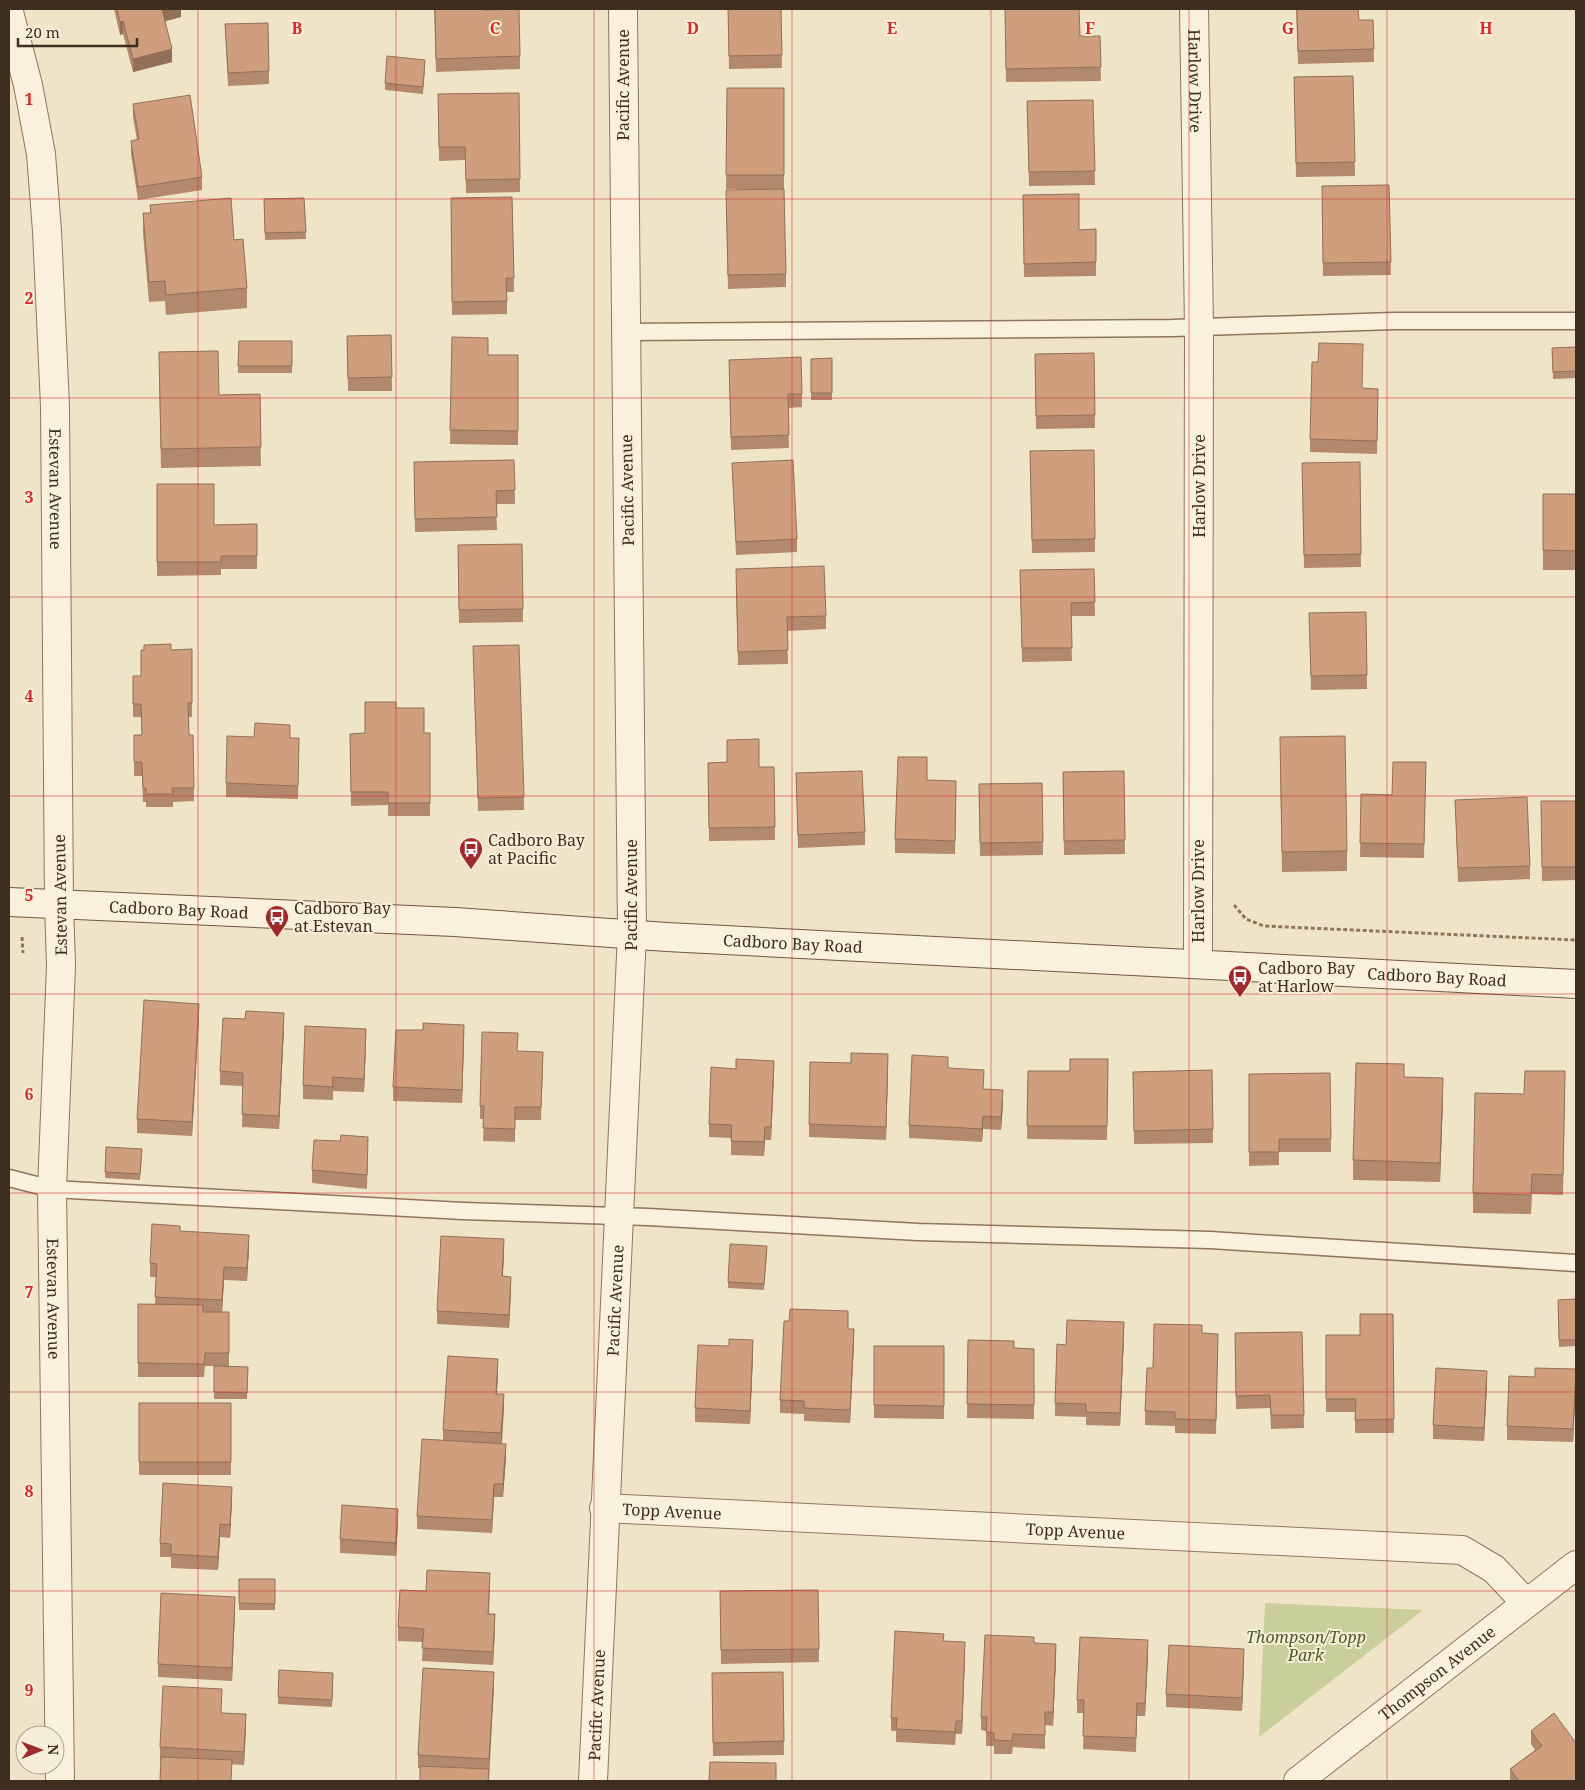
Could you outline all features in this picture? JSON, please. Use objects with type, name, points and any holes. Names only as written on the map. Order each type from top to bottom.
[{"type":"street","name":"Pacific Avenue","points":[[593,1781],[604,1508],[620,1216],[632,934],[623,9]]},
{"type":"street","name":"Harlow Drive","points":[[1194,9],[1199,327],[1198,964]]},
{"type":"street","name":"Estevan Avenue","points":[[9,12],[28,85],[41,154],[47,231],[55,406],[61,966],[52,1189],[60,1781]]},
{"type":"street","name":"Cadboro Bay Road","points":[[9,902],[455,922],[632,934],[1198,964],[1268,970],[1576,984]]},
{"type":"street","name":"Topp Avenue","points":[[604,1508],[1462,1550],[1494,1569],[1526,1603]]},
{"type":"street","name":"Thompson Avenue","points":[[1298,1781],[1576,1565]]},
{"type":"lane","points":[[625,332],[1199,327],[1394,322],[1576,321]]},
{"type":"lane","points":[[9,1178],[52,1189],[909,1232],[1210,1240],[1576,1263]]},
{"type":"path","points":[[1232,899],[1246,919],[1264,926],[1576,940]]},
{"type":"green space","name":"Thompson/Topp Park","points":[[1265,1603],[1423,1610],[1259,1737]]},
{"type":"building","points":[[117,9],[162,9],[172,49],[133,59],[123,21],[120,22]]},
{"type":"building","points":[[435,9],[519,9],[520,56],[436,59]]},
{"type":"building","points":[[728,9],[781,9],[782,55],[729,56]]},
{"type":"building","points":[[1005,9],[1079,9],[1080,36],[1100,36],[1101,67],[1006,69]]},
{"type":"building","points":[[1297,9],[1358,9],[1359,20],[1373,20],[1374,49],[1298,51]]},
{"type":"building","points":[[268,23],[269,71],[228,73],[225,24]]},
{"type":"building","points":[[387,56],[425,60],[423,87],[385,83]]},
{"type":"building","points":[[1353,76],[1355,162],[1296,163],[1294,77]]},
{"type":"building","points":[[727,88],[784,88],[784,175],[726,175]]},
{"type":"building","points":[[519,93],[520,179],[466,180],[465,147],[439,147],[438,94]]},
{"type":"building","points":[[190,95],[202,177],[138,187],[131,141],[139,139],[133,104]]},
{"type":"building","points":[[1093,100],[1095,171],[1029,172],[1027,101]]},
{"type":"building","points":[[1389,185],[1391,262],[1323,263],[1322,186]]},
{"type":"building","points":[[784,189],[786,274],[728,275],[726,190]]},
{"type":"building","points":[[1079,194],[1079,230],[1096,229],[1096,262],[1024,264],[1023,195]]},
{"type":"building","points":[[512,197],[514,278],[506,278],[507,301],[452,302],[451,198]]},
{"type":"building","points":[[231,198],[234,240],[243,239],[247,288],[166,295],[165,281],[149,282],[143,213],[151,213],[150,205]]},
{"type":"building","points":[[304,198],[306,232],[265,233],[264,199]]},
{"type":"building","points":[[391,335],[392,377],[348,378],[347,336]]},
{"type":"building","points":[[452,337],[488,338],[488,355],[518,355],[518,431],[450,430]]},
{"type":"building","points":[[239,341],[292,341],[292,366],[238,366]]},
{"type":"building","points":[[1319,343],[1363,344],[1362,388],[1378,389],[1377,441],[1310,439],[1312,362],[1318,362]]},
{"type":"building","points":[[1576,347],[1576,371],[1553,372],[1552,348]]},
{"type":"building","points":[[218,351],[219,395],[260,394],[261,447],[161,449],[159,352]]},
{"type":"building","points":[[1094,353],[1095,415],[1036,416],[1035,354]]},
{"type":"building","points":[[801,357],[802,394],[788,394],[789,435],[731,437],[729,360]]},
{"type":"building","points":[[832,358],[832,393],[811,393],[811,359]]},
{"type":"building","points":[[1094,450],[1095,539],[1032,540],[1030,451]]},
{"type":"building","points":[[514,460],[515,490],[496,491],[497,517],[415,519],[414,462]]},
{"type":"building","points":[[793,460],[797,539],[736,542],[732,463]]},
{"type":"building","points":[[1360,462],[1361,554],[1304,555],[1302,463]]},
{"type":"building","points":[[157,484],[214,484],[214,525],[257,524],[257,556],[221,556],[221,562],[157,562]]},
{"type":"building","points":[[1543,494],[1576,494],[1576,551],[1543,550]]},
{"type":"building","points":[[522,544],[523,609],[459,610],[458,545]]},
{"type":"building","points":[[824,566],[826,616],[787,617],[788,650],[738,652],[736,569]]},
{"type":"building","points":[[1094,569],[1095,602],[1071,603],[1072,648],[1022,648],[1020,570]]},
{"type":"building","points":[[1366,612],[1367,675],[1311,676],[1309,613]]},
{"type":"building","points":[[171,644],[171,650],[192,649],[192,703],[188,703],[189,735],[193,735],[194,788],[172,788],[173,794],[146,794],[146,788],[143,788],[142,762],[134,762],[134,735],[142,735],[141,704],[133,704],[133,676],[141,676],[141,650],[144,650],[144,645]]},
{"type":"building","points":[[519,645],[524,797],[478,798],[473,646]]},
{"type":"building","points":[[365,702],[396,702],[396,708],[424,708],[424,733],[430,733],[430,803],[388,803],[388,792],[351,792],[350,734],[365,733]]},
{"type":"building","points":[[255,723],[290,725],[290,738],[299,738],[298,786],[226,783],[227,736],[254,737]]},
{"type":"building","points":[[1345,736],[1347,851],[1282,852],[1280,737]]},
{"type":"building","points":[[759,739],[759,767],[774,767],[775,827],[709,828],[708,763],[727,762],[727,740]]},
{"type":"building","points":[[898,757],[927,757],[927,780],[956,781],[955,841],[895,839]]},
{"type":"building","points":[[1393,762],[1426,762],[1424,844],[1360,843],[1361,794],[1392,795]]},
{"type":"building","points":[[862,771],[865,832],[798,835],[796,773]]},
{"type":"building","points":[[1124,771],[1125,840],[1064,841],[1063,772]]},
{"type":"building","points":[[1042,783],[1043,842],[980,843],[979,784]]},
{"type":"building","points":[[1527,797],[1530,866],[1458,868],[1455,800]]},
{"type":"building","points":[[1541,801],[1576,801],[1576,867],[1542,867]]},
{"type":"building","points":[[144,1000],[199,1004],[192,1122],[137,1119]]},
{"type":"building","points":[[246,1011],[284,1013],[279,1116],[242,1114],[243,1073],[220,1071],[223,1018],[245,1019]]},
{"type":"building","points":[[423,1023],[464,1025],[462,1090],[393,1087],[396,1030],[423,1030]]},
{"type":"building","points":[[305,1026],[366,1029],[364,1079],[332,1077],[333,1087],[303,1085]]},
{"type":"building","points":[[482,1032],[518,1033],[517,1051],[543,1052],[541,1107],[515,1107],[515,1129],[483,1128],[484,1106],[480,1106]]},
{"type":"building","points":[[851,1053],[888,1054],[886,1127],[809,1124],[810,1062],[851,1063]]},
{"type":"building","points":[[912,1055],[948,1057],[948,1068],[984,1070],[983,1089],[1003,1090],[1001,1117],[983,1116],[982,1129],[909,1125]]},
{"type":"building","points":[[736,1059],[774,1061],[771,1127],[765,1127],[764,1142],[731,1141],[732,1125],[709,1124],[711,1067],[736,1069]]},
{"type":"building","points":[[1070,1059],[1108,1059],[1107,1126],[1027,1126],[1028,1071],[1070,1071]]},
{"type":"building","points":[[1356,1063],[1404,1064],[1404,1077],[1443,1078],[1440,1163],[1353,1160]]},
{"type":"building","points":[[1212,1070],[1213,1129],[1134,1131],[1133,1072]]},
{"type":"building","points":[[1525,1071],[1565,1071],[1563,1175],[1532,1174],[1531,1195],[1473,1193],[1475,1093],[1524,1094]]},
{"type":"building","points":[[1330,1073],[1331,1139],[1279,1139],[1279,1152],[1249,1152],[1249,1074]]},
{"type":"building","points":[[341,1135],[368,1137],[367,1175],[312,1170],[314,1140],[340,1141]]},
{"type":"building","points":[[106,1147],[142,1149],[140,1174],[105,1172]]},
{"type":"building","points":[[152,1224],[180,1226],[180,1231],[249,1235],[247,1268],[224,1267],[222,1300],[155,1297],[157,1264],[150,1263]]},
{"type":"building","points":[[441,1236],[504,1239],[502,1276],[511,1277],[509,1315],[437,1311]]},
{"type":"building","points":[[730,1244],[767,1246],[764,1284],[728,1282]]},
{"type":"building","points":[[1576,1299],[1576,1340],[1559,1340],[1558,1300]]},
{"type":"building","points":[[138,1304],[203,1305],[203,1312],[229,1312],[229,1353],[205,1353],[204,1364],[138,1363]]},
{"type":"building","points":[[790,1309],[848,1311],[848,1329],[854,1329],[850,1410],[804,1408],[804,1401],[780,1400],[784,1321],[789,1321]]},
{"type":"building","points":[[1360,1314],[1393,1314],[1394,1419],[1355,1420],[1356,1399],[1326,1399],[1326,1335],[1360,1335]]},
{"type":"building","points":[[1067,1320],[1124,1322],[1120,1413],[1086,1412],[1086,1404],[1055,1403],[1057,1344],[1066,1345]]},
{"type":"building","points":[[1154,1324],[1202,1325],[1202,1333],[1218,1334],[1216,1420],[1175,1419],[1175,1412],[1145,1411],[1147,1368],[1153,1368]]},
{"type":"building","points":[[1302,1332],[1304,1415],[1271,1415],[1270,1395],[1236,1396],[1235,1333]]},
{"type":"building","points":[[729,1339],[753,1340],[750,1411],[695,1408],[698,1345],[729,1346]]},
{"type":"building","points":[[968,1340],[1014,1341],[1014,1348],[1034,1349],[1034,1405],[967,1404]]},
{"type":"building","points":[[874,1346],[944,1346],[944,1406],[874,1405]]},
{"type":"building","points":[[448,1356],[498,1359],[496,1394],[504,1394],[501,1433],[443,1430]]},
{"type":"building","points":[[214,1366],[248,1367],[247,1393],[214,1392]]},
{"type":"building","points":[[1436,1368],[1487,1371],[1484,1428],[1433,1425]]},
{"type":"building","points":[[1535,1368],[1576,1369],[1573,1429],[1507,1426],[1509,1376],[1535,1377]]},
{"type":"building","points":[[139,1403],[231,1403],[231,1462],[139,1462]]},
{"type":"building","points":[[422,1439],[506,1444],[503,1484],[494,1484],[492,1520],[417,1516]]},
{"type":"building","points":[[163,1483],[232,1487],[230,1525],[220,1524],[218,1557],[171,1554],[171,1544],[160,1543]]},
{"type":"building","points":[[342,1505],[398,1509],[396,1543],[340,1539]]},
{"type":"building","points":[[427,1570],[490,1573],[488,1614],[495,1614],[493,1652],[422,1648],[424,1629],[398,1627],[400,1590],[426,1591]]},
{"type":"building","points":[[239,1579],[275,1579],[275,1604],[239,1603]]},
{"type":"building","points":[[818,1590],[819,1649],[721,1650],[720,1591]]},
{"type":"building","points":[[161,1593],[235,1597],[232,1668],[158,1664]]},
{"type":"building","points":[[895,1631],[944,1634],[943,1641],[965,1642],[962,1721],[956,1721],[955,1732],[896,1729],[897,1718],[891,1718]]},
{"type":"building","points":[[985,1635],[1034,1637],[1034,1643],[1056,1644],[1053,1712],[1045,1712],[1045,1735],[1013,1734],[1012,1741],[994,1740],[994,1733],[986,1732],[987,1717],[981,1717]]},
{"type":"building","points":[[1080,1637],[1148,1640],[1145,1703],[1137,1703],[1136,1738],[1083,1736],[1084,1700],[1077,1700]]},
{"type":"building","points":[[1169,1645],[1244,1649],[1242,1698],[1166,1694]]},
{"type":"building","points":[[423,1668],[494,1672],[489,1759],[418,1755]]},
{"type":"building","points":[[279,1670],[333,1673],[332,1700],[278,1697]]},
{"type":"building","points":[[783,1672],[784,1741],[713,1743],[712,1673]]},
{"type":"building","points":[[163,1686],[222,1689],[221,1713],[246,1714],[244,1752],[160,1747]]},
{"type":"building","points":[[1554,1713],[1576,1743],[1576,1781],[1519,1781],[1510,1769],[1542,1746],[1531,1731]]},
{"type":"building","points":[[161,1757],[232,1760],[231,1781],[160,1781]]},
{"type":"building","points":[[710,1762],[776,1763],[776,1781],[709,1781]]},
{"type":"building","points":[[420,1766],[489,1769],[488,1781],[420,1781]]},
{"type":"place","name":"Cadboro Bay at Pacific","points":[[471,870]]},
{"type":"place","name":"Cadboro Bay at Estevan","points":[[277,938]]},
{"type":"place","name":"Cadboro Bay at Harlow","points":[[1240,998]]}]
